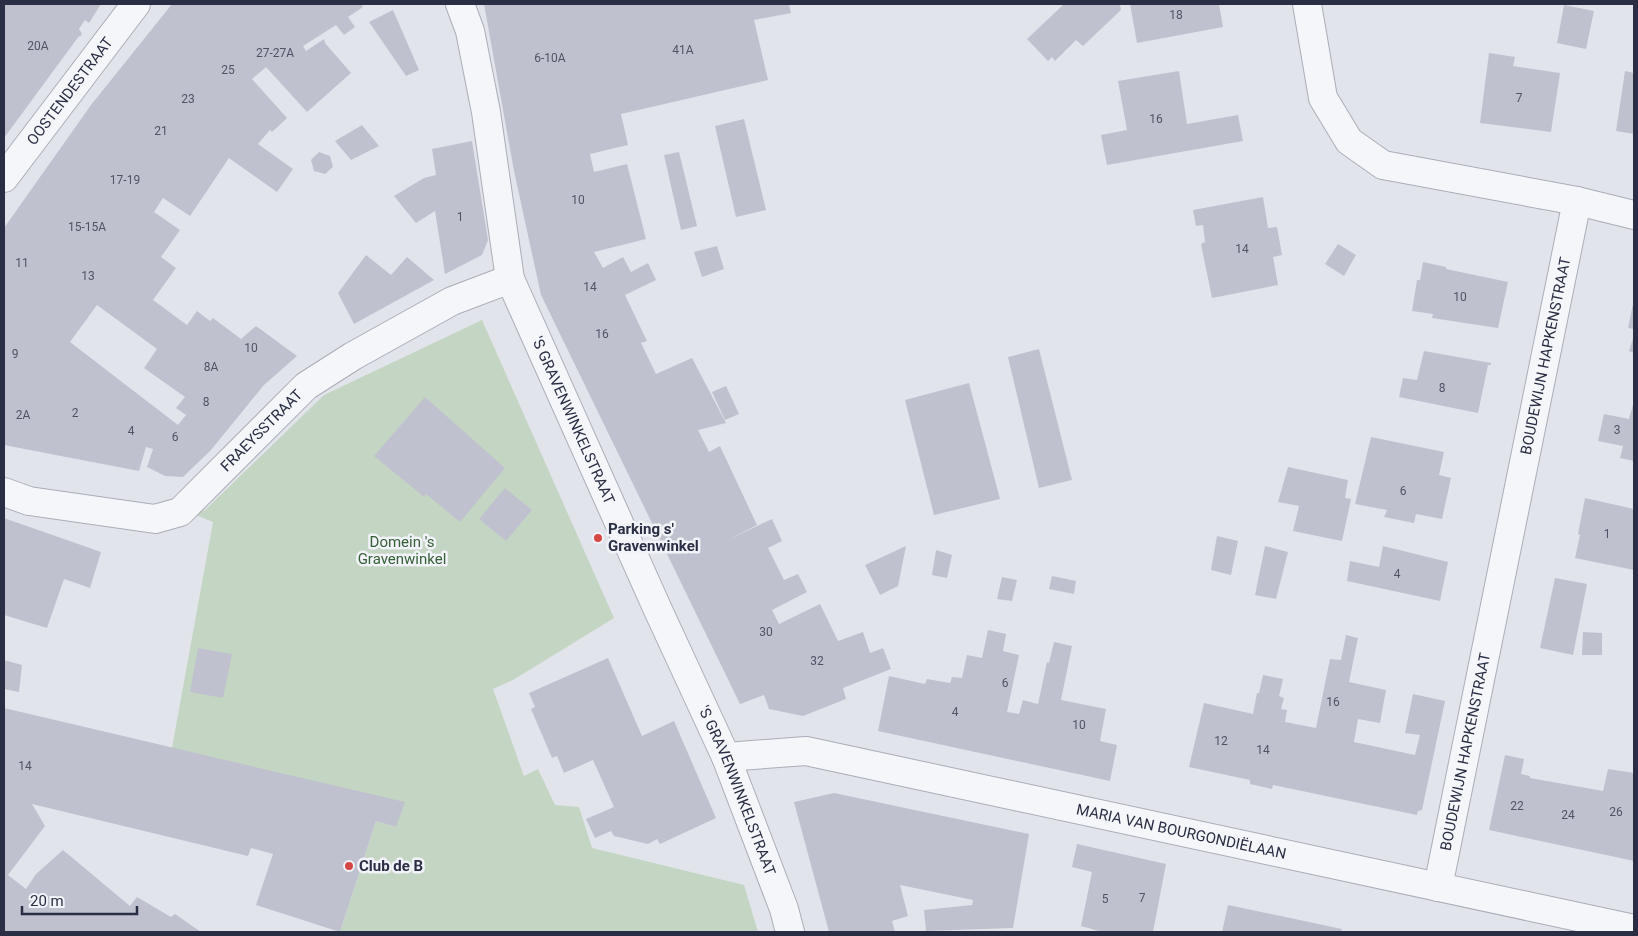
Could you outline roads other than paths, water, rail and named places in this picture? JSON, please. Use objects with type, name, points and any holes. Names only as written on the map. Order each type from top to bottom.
[{"type":"street","name":"OOSTENDESTRAAT","points":[[4,178],[136,4]]},
{"type":"street","name":"'S GRAVENWINKELSTRAAT","points":[[460,4],[470,31],[486,112],[510,279],[726,757],[784,909],[790,932]]},
{"type":"street","points":[[1307,4],[1323,98],[1349,142],[1384,165],[1577,201],[1634,215]]},
{"type":"street","name":"BOUDEWIJN HAPKENSTRAAT","points":[[1438,887],[1577,201]]},
{"type":"street","name":"FRAEYSSTRAAT","points":[[4,492],[29,501],[155,519],[180,512],[306,386],[353,356],[452,301],[510,279]]},
{"type":"street","name":"MARIA VAN BOURGONDIËLAAN","points":[[726,757],[806,751],[1634,929]]},
{"type":"place","name":"Parking s' Gravenwinkel","points":[[598,538]]},
{"type":"place","name":"Club de B","points":[[349,866]]},
{"type":"park label","name":"Domein 's Gravenwinkel","points":[[402,550]]}]
